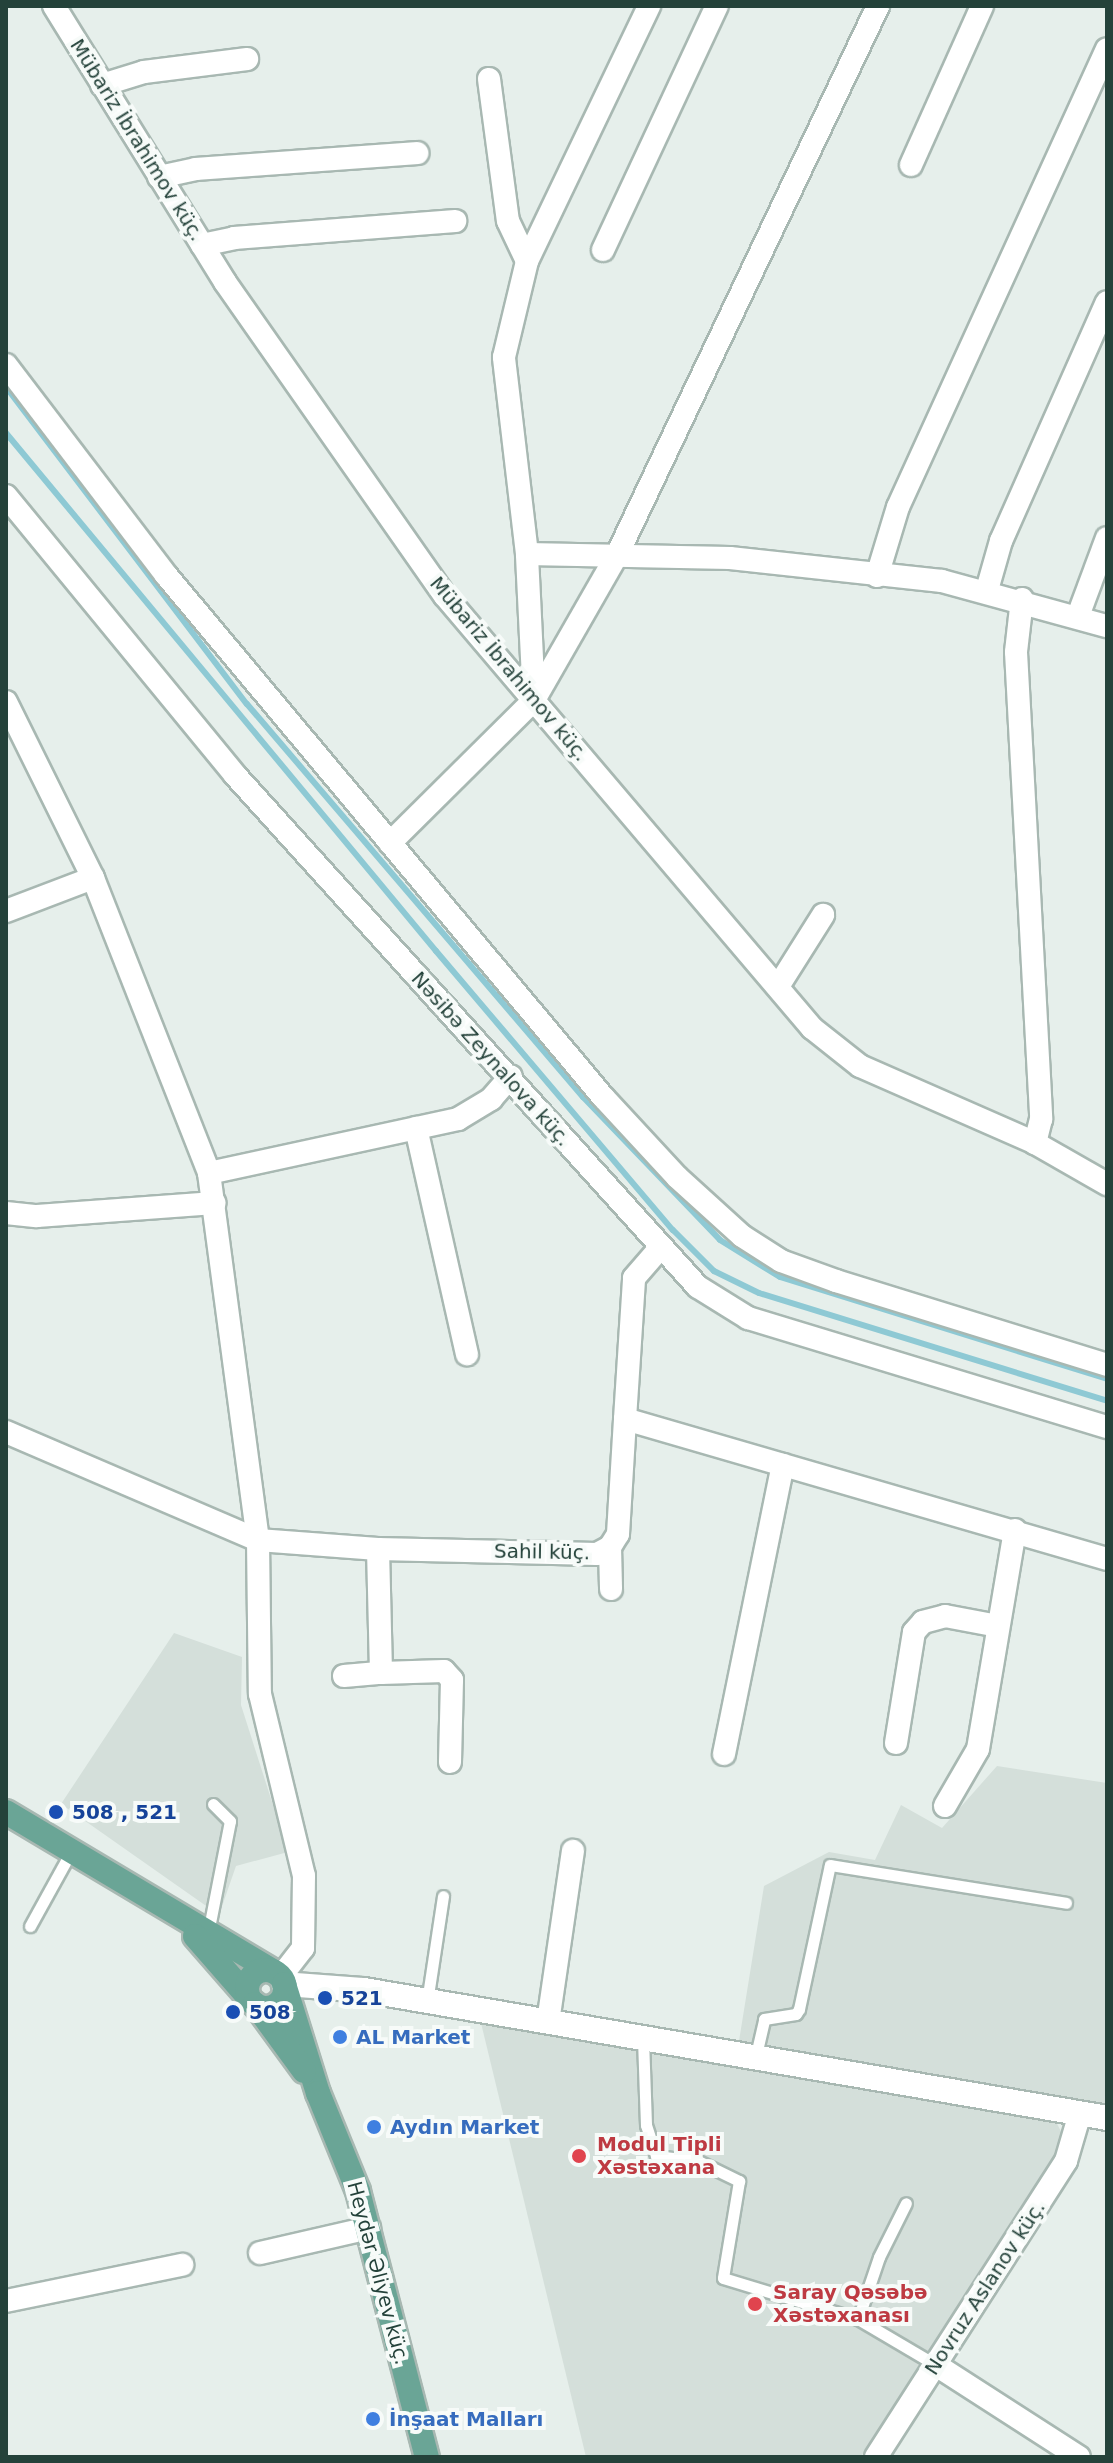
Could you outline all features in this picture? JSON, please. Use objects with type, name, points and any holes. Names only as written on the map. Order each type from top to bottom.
[{"type":"main road","points":[[6,1812],[279,1978],[318,2093]]},
{"type":"main road","points":[[171,1912],[252,2001],[318,2093]]},
{"type":"main road","points":[[252,2001],[276,2004],[279,1978]]},
{"type":"main road","name":"Heydər Əliyev küç.","points":[[318,2093],[369,2228],[427,2457]]},
{"type":"street","points":[[534,700],[527,554],[504,357],[527,261],[649,6]]},
{"type":"street","points":[[603,250],[717,6]]},
{"type":"street","points":[[390,843],[534,700],[617,555],[878,6]]},
{"type":"street","points":[[911,165],[982,6]]},
{"type":"street","name":"Mübariz İbrahimov küç.","points":[[63,8],[102,85],[202,245],[445,596],[779,985],[812,1028],[860,1066],[1035,1143],[1107,1184]]},
{"type":"street","points":[[877,576],[898,507],[1107,49]]},
{"type":"street","points":[[102,85],[144,72],[247,59]]},
{"type":"street","points":[[489,79],[508,221],[527,261]]},
{"type":"street","points":[[159,177],[196,169],[417,153]]},
{"type":"street","points":[[202,245],[234,238],[455,221]]},
{"type":"street","points":[[987,590],[1001,541],[1107,302]]},
{"type":"street","points":[[6,365],[166,575],[603,1097],[677,1177],[742,1236],[781,1261],[1107,1365]]},
{"type":"street","name":"Nəsibə Zeynalova küç.","points":[[6,496],[235,775],[375,935],[511,1076],[659,1249],[698,1287],[748,1318],[1107,1427]]},
{"type":"street","points":[[1078,616],[1107,538]]},
{"type":"street","points":[[527,554],[730,558],[877,576],[987,590],[1107,626]]},
{"type":"street","points":[[1022,599],[1016,652],[1041,1119],[1035,1143]]},
{"type":"street","points":[[6,702],[93,878],[209,1173],[258,1540],[260,1694],[304,1876],[303,1948],[279,1978]]},
{"type":"street","points":[[6,911],[93,878]]},
{"type":"street","points":[[779,985],[823,915]]},
{"type":"street","points":[[209,1173],[416,1128],[477,1110],[511,1076]]},
{"type":"street","points":[[416,1128],[467,1354]]},
{"type":"street","points":[[6,1213],[37,1216],[215,1203]]},
{"type":"street","name":"Sahil küç.","points":[[6,1432],[258,1540],[378,1549],[597,1554],[610,1547],[618,1534],[634,1278],[659,1249]]},
{"type":"street","points":[[625,1419],[1107,1559]]},
{"type":"street","points":[[724,1754],[783,1465]]},
{"type":"street","points":[[945,1806],[978,1749],[1015,1530]]},
{"type":"street","points":[[610,1547],[611,1589]]},
{"type":"street","points":[[378,1549],[381,1673]]},
{"type":"street","points":[[896,1743],[914,1632],[923,1622],[945,1616],[998,1626]]},
{"type":"street","points":[[344,1676],[444,1671],[452,1680],[450,1762]]},
{"type":"street","points":[[548,2022],[573,1851]]},
{"type":"street","points":[[279,1978],[756,2055],[1107,2118]]},
{"type":"street","name":"Novruz Aslanov küç.","points":[[876,2457],[1066,2161],[1080,2113]]},
{"type":"street","points":[[260,2253],[369,2228]]},
{"type":"street","points":[[6,2301],[182,2265]]},
{"type":"street","points":[[936,2365],[1079,2457]]},
{"type":"lane","points":[[208,1934],[230,1821],[213,1804]]},
{"type":"lane","points":[[30,1926],[72,1850]]},
{"type":"lane","points":[[756,2055],[764,2019],[796,2014],[799,2009],[830,1865],[1066,1903]]},
{"type":"lane","points":[[427,2002],[443,1896]]},
{"type":"lane","points":[[643,2038],[646,2125],[656,2156],[698,2161],[739,2181],[723,2278],[858,2319],[936,2365]]},
{"type":"lane","points":[[858,2319],[879,2257],[906,2203]]},
{"type":"shaded area","points":[[174,1633],[242,1657],[241,1705],[288,1852],[236,1866],[219,1915],[61,1804]]},
{"type":"shaded area","points":[[997,1766],[1107,1783],[1107,2105],[739,2041],[764,1886],[829,1852],[875,1860],[901,1805],[942,1828]]},
{"type":"shaded area","name":"Saray Qəsəbə Xəstəxanası","points":[[481,2023],[1036,2114],[1055,2120],[1065,2139],[861,2457],[586,2457]]},
{"type":"waterway","points":[[6,387],[247,704],[583,1097],[720,1240],[780,1277],[1107,1379]]},
{"type":"waterway","points":[[6,433],[436,951],[673,1230],[714,1271],[759,1293],[1107,1401]]},
{"type":"place","name":"508 , 521","points":[[56,1812]]},
{"type":"place","name":"521","points":[[325,1998]]},
{"type":"place","name":"508","points":[[233,2012]]},
{"type":"place","name":"AL Market","points":[[340,2037]]},
{"type":"place","name":"Aydın Market","points":[[374,2127]]},
{"type":"place","name":"Modul Tipli Xəstəxana","points":[[579,2156]]},
{"type":"place","name":"Saray Qəsəbə Xəstəxanası","points":[[755,2304]]},
{"type":"place","name":"İnşaat Malları","points":[[373,2419]]}]
